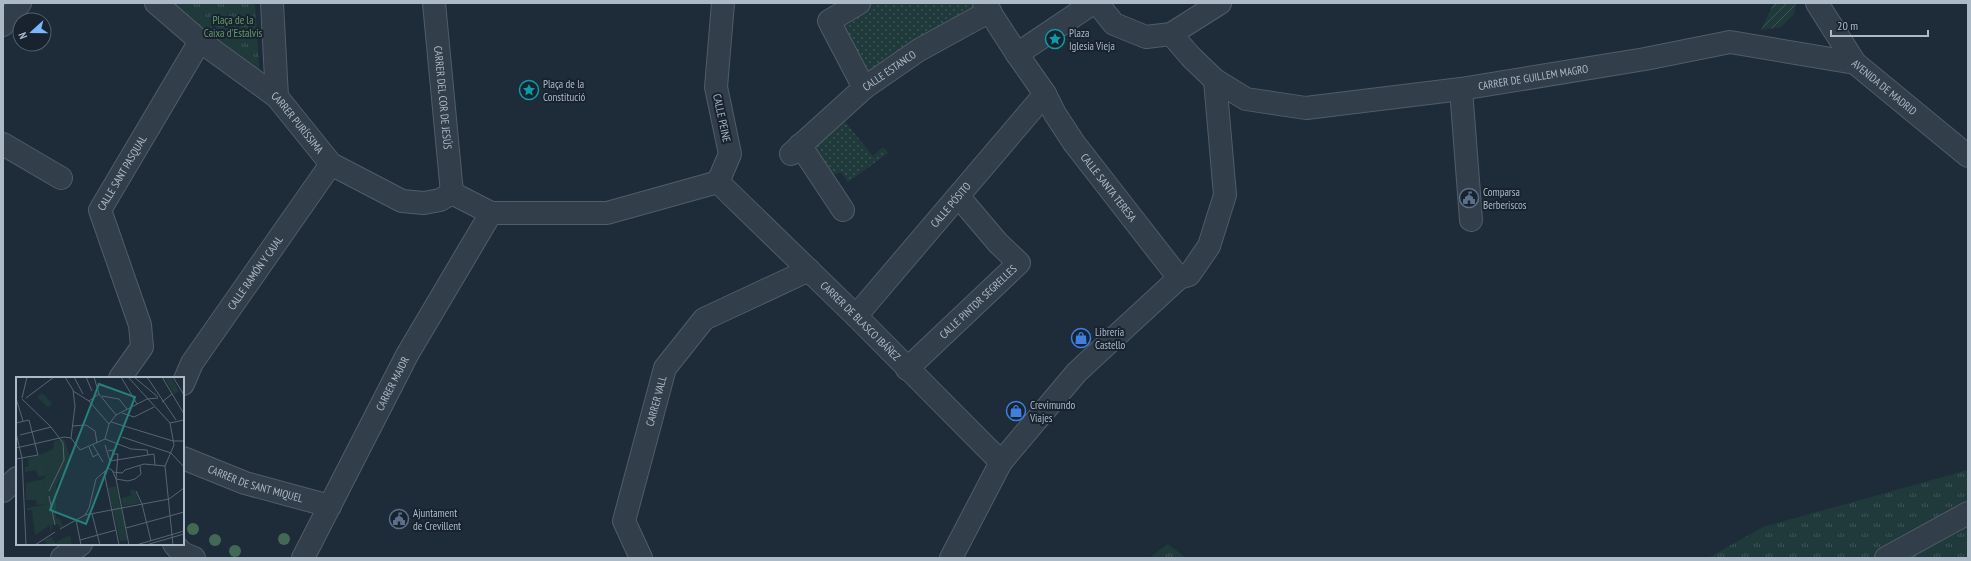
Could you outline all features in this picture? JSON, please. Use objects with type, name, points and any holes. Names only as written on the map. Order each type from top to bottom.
[{"type":"street","points":[[3,25],[20,3]]},
{"type":"street","name":"CARRER PURÍSSIMA","points":[[156,3],[200,41],[277,97],[330,164],[402,201],[424,203],[440,200],[452,193]]},
{"type":"street","points":[[272,3],[277,97]]},
{"type":"street","name":"CARRER DEL COR DE JESÚS","points":[[434,3],[452,193]]},
{"type":"street","name":"CALLE PEINE","points":[[718,182],[730,154],[716,87],[723,3]]},
{"type":"street","points":[[859,3],[829,20],[864,88]]},
{"type":"street","points":[[1017,54],[1092,3]]},
{"type":"street","points":[[1097,3],[1114,24],[1146,37],[1171,34],[1220,3]]},
{"type":"street","name":"AVENIDA DE MADRID","points":[[1817,3],[1855,63],[1966,152]]},
{"type":"street","name":"CALLE ESTANCO","points":[[843,210],[796,150],[864,88],[918,50],[987,7]]},
{"type":"street","name":"CALLE SANTA TERESA","points":[[987,7],[1017,54],[1046,94],[1055,114],[1074,143],[1179,278]]},
{"type":"street","name":"CARRER DE GUILLEM MAGRO","points":[[1171,34],[1191,57],[1215,80],[1246,99],[1306,108],[1462,89],[1645,59],[1730,42],[1855,63]]},
{"type":"street","name":"CALLE SANT PASQUAL","points":[[121,377],[142,347],[140,325],[100,210],[200,41]]},
{"type":"street","points":[[951,558],[1001,462],[1077,372],[1179,278],[1189,275],[1209,246],[1225,195],[1215,80]]},
{"type":"street","points":[[1462,89],[1471,220]]},
{"type":"street","name":"CALLE PÓSITO","points":[[856,316],[1046,94]]},
{"type":"street","points":[[3,144],[61,178]]},
{"type":"street","name":"CALLE RAMÓN Y CAJAL","points":[[184,382],[192,363],[330,164]]},
{"type":"street","points":[[452,193],[491,214],[613,213],[718,182]]},
{"type":"street","name":"CARRER DE BLASCO IBÁÑEZ","points":[[718,182],[856,316],[1001,462]]},
{"type":"street","name":"CALLE PINTOR SEGRELLES","points":[[907,369],[1019,263],[998,243],[959,197]]},
{"type":"street","name":"CARRER MAJOR","points":[[303,558],[407,355],[491,214]]},
{"type":"street","name":"CARRER VALL","points":[[641,558],[624,521],[665,368],[704,319],[809,270]]},
{"type":"street","name":"CARRER DE SANT MIQUEL","points":[[184,458],[245,483],[330,506]]},
{"type":"street","points":[[3,491],[16,479]]},
{"type":"street","points":[[1886,558],[1968,513]]},
{"type":"street","points":[[62,558],[80,545]]},
{"type":"street","points":[[175,545],[182,553],[194,558]]},
{"type":"green space","name":"Plaça de la Caixa d'Estalvis","points":[[173,3],[255,3],[260,82]]},
{"type":"green space","points":[[873,3],[979,3],[982,8],[867,79],[839,23]]},
{"type":"green space","points":[[1774,3],[1796,3],[1794,14],[1781,27],[1761,30]]},
{"type":"green space","points":[[841,117],[873,156],[883,147],[888,153],[848,182],[841,172],[828,177],[806,145]]},
{"type":"green space","points":[[1968,470],[1968,558],[1708,558],[1763,527]]},
{"type":"green space","points":[[1168,544],[1186,558],[1149,558]]},
{"type":"place","name":"Plaza Iglesia Vieja","points":[[1055,39]]},
{"type":"place","name":"Plaça de la Constitució","points":[[529,90]]},
{"type":"place","name":"Comparsa Berberiscos","points":[[1469,198]]},
{"type":"place","name":"Librería Castello","points":[[1081,338]]},
{"type":"place","name":"Crevimundo Viajes","points":[[1016,411]]},
{"type":"place","name":"Ajuntament de Crevillent","points":[[399,519]]}]
